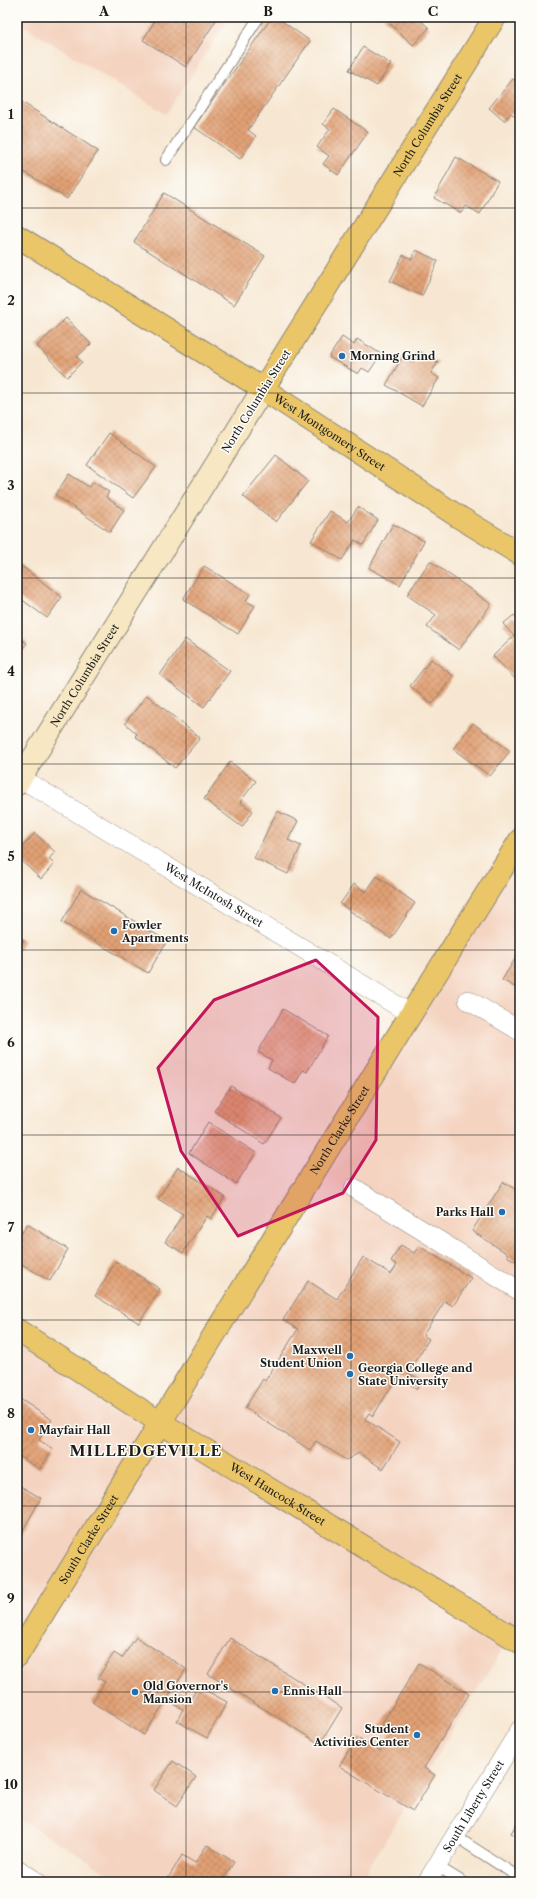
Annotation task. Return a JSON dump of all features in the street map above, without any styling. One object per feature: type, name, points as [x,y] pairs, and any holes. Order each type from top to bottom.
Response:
[{"type":"main road","name":"North Columbia Street","points":[[263,389],[495,17]]},
{"type":"main road","name":"West Montgomery Street","points":[[17,236],[263,389],[459,517],[520,554]]},
{"type":"main road","name":"North Clarke Street","points":[[161,1423],[411,1014],[520,840]]},
{"type":"main road","name":"West Hancock Street","points":[[17,1330],[161,1423],[520,1642]]},
{"type":"main road","name":"South Clarke Street","points":[[17,1656],[161,1423]]},
{"type":"street","name":"North Columbia Street","points":[[18,780],[263,389]]},
{"type":"street","name":"West McIntosh Street","points":[[18,780],[411,1014]]},
{"type":"street","points":[[468,1000],[520,1031]]},
{"type":"street","points":[[354,1188],[520,1291]]},
{"type":"street","name":"South Liberty Street","points":[[432,1874],[520,1730]]},
{"type":"street","points":[[17,1869],[37,1882]]},
{"type":"lane","points":[[166,160],[259,17]]},
{"type":"lane","points":[[456,1836],[520,1878]]},
{"type":"lane","points":[[432,1874],[462,1882]]},
{"type":"highlighted area","points":[[316,960],[378,1017],[376,1140],[343,1193],[238,1236],[181,1151],[158,1068],[214,1000]]},
{"type":"shaded area","points":[[17,17],[230,17],[166,114],[17,22]]},
{"type":"shaded area","name":"Georgia College and State University","points":[[520,819],[520,1644],[509,1638],[360,1882],[122,1882],[17,1817],[17,1332],[155,1415]]},
{"type":"building","points":[[157,17],[218,17],[186,67],[143,40]]},
{"type":"building","points":[[272,17],[276,17],[310,41],[248,130],[256,136],[240,159],[194,127]]},
{"type":"building","points":[[383,17],[417,17],[429,28],[413,45]]},
{"type":"building","points":[[363,47],[391,64],[377,86],[349,70]]},
{"type":"building","points":[[513,79],[520,84],[520,121],[511,113],[504,121],[489,108]]},
{"type":"building","points":[[17,99],[98,151],[67,199],[17,167]]},
{"type":"building","points":[[334,109],[368,132],[338,175],[323,164],[329,156],[317,147],[330,129],[323,124]]},
{"type":"building","points":[[456,157],[498,181],[480,214],[466,206],[461,213],[434,198]]},
{"type":"building","points":[[164,193],[265,256],[234,305],[134,242]]},
{"type":"building","points":[[416,250],[438,261],[422,296],[390,281],[403,255],[412,259]]},
{"type":"building","points":[[66,318],[91,344],[77,357],[82,362],[67,377],[37,346]]},
{"type":"building","points":[[342,337],[354,345],[357,339],[381,354],[369,372],[362,368],[358,374],[329,357]]},
{"type":"building","points":[[419,351],[438,362],[431,373],[439,378],[422,406],[386,385],[403,356],[413,362]]},
{"type":"building","points":[[109,433],[156,467],[133,498],[87,465]]},
{"type":"building","points":[[276,455],[308,481],[276,522],[243,496]]},
{"type":"building","points":[[69,474],[89,487],[93,482],[109,492],[106,497],[124,510],[110,532],[55,495]]},
{"type":"building","points":[[358,507],[378,520],[363,545],[355,540],[342,560],[311,541],[330,511],[348,522]]},
{"type":"building","points":[[393,524],[424,541],[400,585],[369,568]]},
{"type":"building","points":[[430,561],[491,604],[459,650],[427,627],[436,615],[407,595]]},
{"type":"building","points":[[20,565],[62,597],[47,618],[17,596],[17,570]]},
{"type":"building","points":[[204,566],[250,594],[246,601],[255,606],[238,634],[183,599]]},
{"type":"building","points":[[514,615],[520,622],[520,684],[493,656],[514,636],[503,624]]},
{"type":"building","points":[[17,636],[27,643],[17,657]]},
{"type":"building","points":[[185,639],[230,671],[204,707],[160,675]]},
{"type":"building","points":[[431,659],[453,676],[432,704],[410,686]]},
{"type":"building","points":[[147,695],[200,738],[175,768],[135,736],[137,734],[125,723]]},
{"type":"building","points":[[473,723],[510,751],[490,776],[453,749]]},
{"type":"building","points":[[230,762],[256,781],[240,802],[253,811],[242,827],[204,799]]},
{"type":"building","points":[[277,811],[298,821],[288,840],[301,846],[288,874],[254,858]]},
{"type":"building","points":[[35,833],[55,852],[49,859],[54,864],[41,879],[17,857],[17,853]]},
{"type":"building","points":[[377,876],[415,903],[391,939],[340,904],[354,884],[366,892]]},
{"type":"building","name":"Fowler Apartments","points":[[81,889],[167,941],[148,973],[62,922]]},
{"type":"building","points":[[17,936],[24,940],[17,953]]},
{"type":"building","points":[[520,951],[520,990],[502,980]]},
{"type":"building","points":[[283,1009],[328,1036],[307,1072],[303,1070],[295,1084],[268,1068],[272,1060],[258,1052]]},
{"type":"building","points":[[231,1086],[281,1118],[264,1144],[214,1111]]},
{"type":"building","points":[[208,1122],[256,1153],[236,1184],[189,1153]]},
{"type":"building","points":[[178,1167],[225,1197],[211,1219],[207,1216],[183,1253],[165,1242],[183,1214],[158,1199]]},
{"type":"building","name":"Parks Hall","points":[[503,1182],[520,1192],[520,1264],[507,1256],[508,1254],[472,1231]]},
{"type":"building","points":[[27,1224],[68,1249],[50,1281],[17,1261],[17,1241]]},
{"type":"building","name":"Maxwell Student Union","points":[[401,1245],[414,1253],[419,1246],[471,1278],[453,1306],[445,1301],[423,1335],[429,1339],[408,1373],[422,1381],[417,1389],[398,1376],[373,1416],[369,1413],[365,1419],[400,1442],[383,1469],[359,1453],[346,1460],[316,1441],[310,1450],[245,1408],[263,1379],[265,1381],[298,1329],[283,1320],[308,1281],[337,1299],[363,1257],[391,1274],[397,1265],[391,1261]]},
{"type":"building","points":[[116,1261],[160,1289],[139,1323],[95,1296]]},
{"type":"building","name":"Mayfair Hall","points":[[17,1397],[52,1420],[39,1440],[53,1449],[40,1469],[17,1455]]},
{"type":"building","points":[[17,1484],[41,1498],[17,1541]]},
{"type":"building","name":"Old Governor's Mansion","points":[[136,1637],[186,1669],[144,1735],[92,1702],[105,1682],[98,1678],[114,1653],[122,1658]]},
{"type":"building","name":"Ennis Hall","points":[[230,1638],[342,1708],[320,1744],[208,1674]]},
{"type":"building","name":"Student Activities Center","points":[[419,1663],[469,1694],[424,1768],[435,1775],[413,1811],[339,1766],[357,1737],[380,1751],[391,1733],[380,1727]]},
{"type":"building","points":[[198,1686],[227,1702],[207,1738],[177,1721],[183,1709],[175,1705],[181,1694],[191,1699]]},
{"type":"building","points":[[173,1761],[196,1777],[177,1806],[154,1790]]},
{"type":"building","points":[[520,1818],[520,1838],[511,1833]]},
{"type":"building","points":[[207,1845],[234,1862],[222,1882],[166,1882],[182,1855],[195,1863]]},
{"type":"place","name":"Morning Grind","points":[[342,356]]},
{"type":"place","name":"Fowler Apartments","points":[[114,931]]},
{"type":"place","name":"Parks Hall","points":[[502,1212]]},
{"type":"place","name":"Maxwell Student Union","points":[[350,1356]]},
{"type":"place","name":"Georgia College and State University","points":[[350,1374]]},
{"type":"place","name":"Mayfair Hall","points":[[31,1430]]},
{"type":"place","name":"Ennis Hall","points":[[275,1691]]},
{"type":"place","name":"Old Governor's Mansion","points":[[135,1692]]},
{"type":"place","name":"Student Activities Center","points":[[417,1735]]},
{"type":"district","name":"MILLEDGEVILLE","points":[[146,1450]]}]
